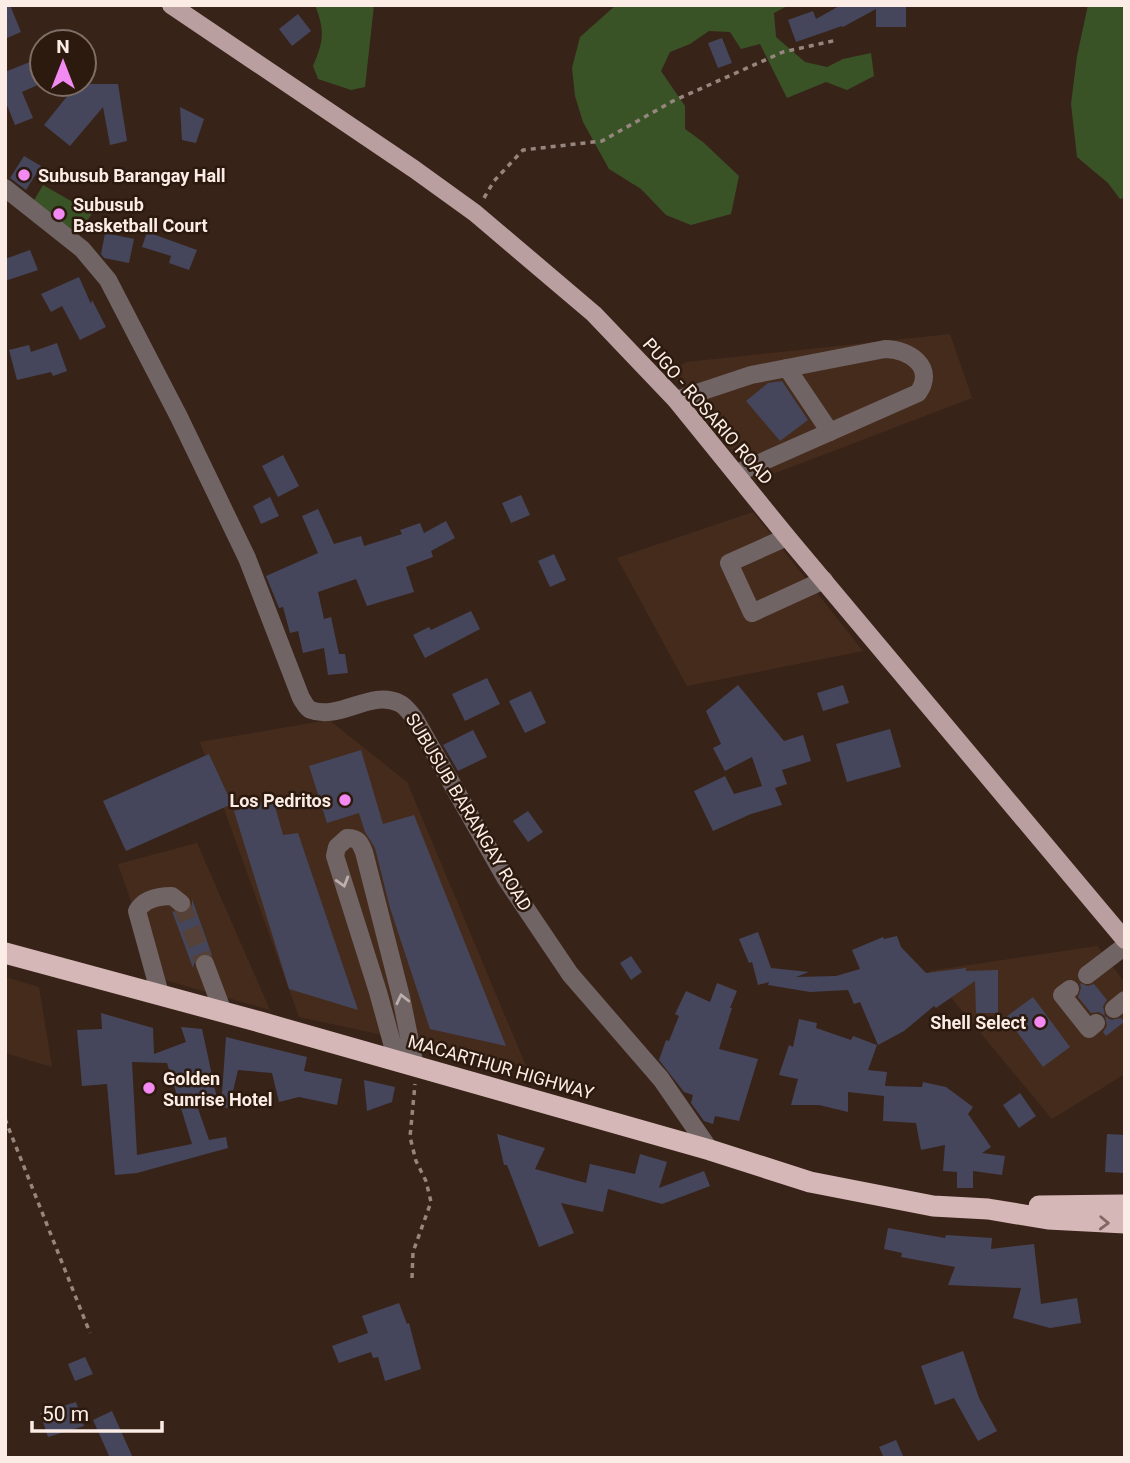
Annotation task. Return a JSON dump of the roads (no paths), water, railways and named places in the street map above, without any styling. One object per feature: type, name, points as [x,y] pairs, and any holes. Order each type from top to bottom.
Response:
[{"type":"highway","name":"MACARTHUR HIGHWAY","points":[[5,953],[160,994],[710,1150],[810,1182],[933,1206],[988,1209],[1048,1219],[1125,1223]]},
{"type":"highway","name":"MACARTHUR HIGHWAY","points":[[988,1209],[1046,1205],[1125,1205]]},
{"type":"main road","name":"PUGO - ROSARIO ROAD","points":[[171,5],[475,213],[594,314],[676,400],[787,537],[1125,940]]},
{"type":"street","name":"SUBUSUB BARANGAY ROAD","points":[[5,188],[82,249],[108,280],[247,558],[301,698],[308,708],[313,711],[329,711],[385,700],[406,708],[415,719],[506,879],[570,974],[660,1079],[710,1150]]},
{"type":"street","points":[[676,400],[751,375],[885,349],[899,349],[918,361],[924,385],[918,393],[737,473]]},
{"type":"street","points":[[787,368],[830,432]]},
{"type":"street","points":[[787,537],[729,563],[752,613],[824,580]]},
{"type":"street","points":[[347,838],[360,842],[364,852],[401,997],[406,1064],[378,992],[335,856],[337,847],[347,838]]},
{"type":"street","points":[[160,994],[137,911],[143,903],[159,898],[172,896],[181,902]]},
{"type":"street","points":[[1087,975],[1125,946]]},
{"type":"street","points":[[205,964],[223,1012]]},
{"type":"street","points":[[1070,989],[1062,995],[1089,1029],[1096,1023]]},
{"type":"tunnel","points":[[181,903],[205,964]]},
{"type":"place","name":"Subusub Barangay Hall","points":[[24,175]]},
{"type":"place","name":"Subusub Basketball Court","points":[[59,214]]},
{"type":"place","name":"Los Pedritos","points":[[345,800]]},
{"type":"place","name":"Shell Select","points":[[1040,1022]]},
{"type":"place","name":"Golden Sunrise Hotel","points":[[149,1088]]}]
